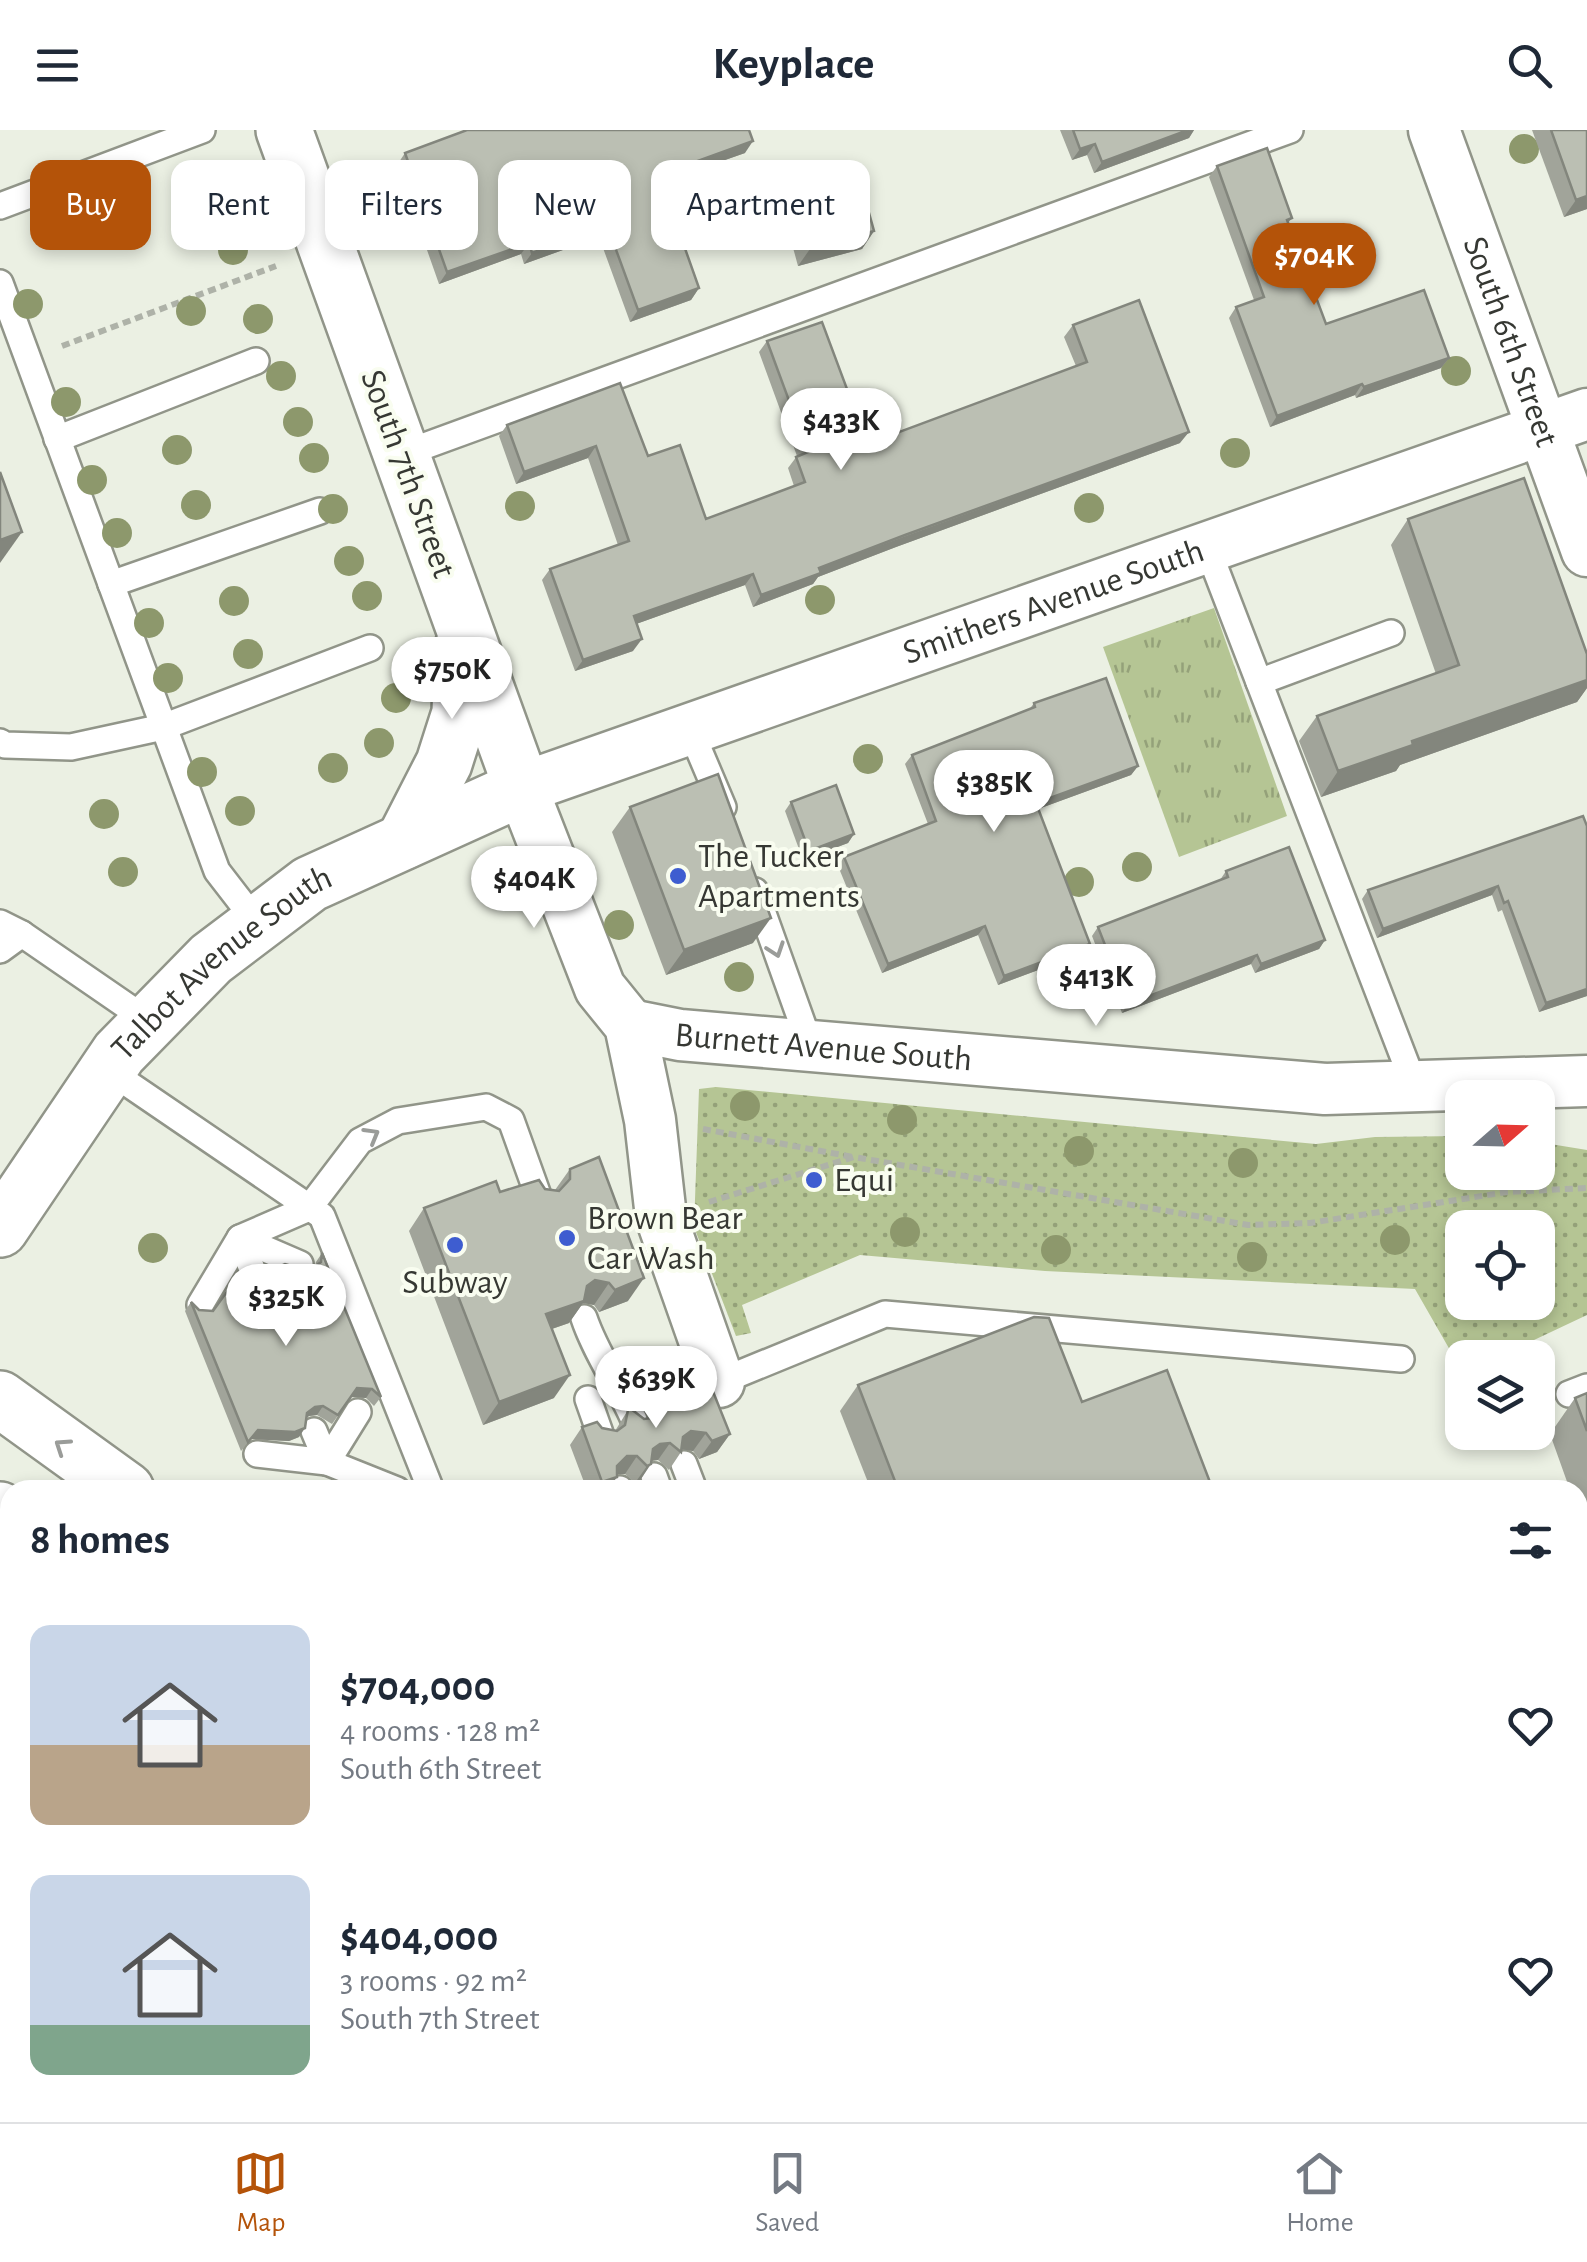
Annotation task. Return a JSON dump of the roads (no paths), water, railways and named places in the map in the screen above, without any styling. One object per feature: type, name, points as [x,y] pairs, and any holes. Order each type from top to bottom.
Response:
[{"type":"street","name":"South 7th Street","points":[[284,130],[522,788],[600,988],[630,1025],[650,1120],[661,1217],[719,1382]]},
{"type":"street","name":"South 6th Street","points":[[1434,130],[1565,422],[1587,551]]},
{"type":"street","name":"Smithers Avenue South","points":[[522,788],[1565,422]]},
{"type":"street","points":[[404,841],[444,764],[460,713],[463,626]]},
{"type":"street","name":"Talbot Avenue South","points":[[0,1228],[120,1053],[211,959],[310,884],[522,788]]},
{"type":"street","name":"Burnett Avenue South","points":[[630,1025],[680,1035],[1324,1089],[1577,1087]]},
{"type":"street","points":[[0,1399],[111,1480]]},
{"type":"lane","points":[[0,206],[202,130]]},
{"type":"lane","points":[[400,455],[1290,130]]},
{"type":"lane","points":[[0,283],[217,871],[258,924]]},
{"type":"lane","points":[[57,439],[256,361]]},
{"type":"lane","points":[[110,584],[320,512]]},
{"type":"lane","points":[[1208,547],[1416,1087]]},
{"type":"lane","points":[[1259,682],[1391,633]]},
{"type":"lane","points":[[0,742],[71,747],[162,727],[370,648]]},
{"type":"lane","points":[[690,729],[734,833]]},
{"type":"lane","points":[[747,868],[810,1045]]},
{"type":"lane","points":[[0,950],[11,929],[150,1022]]},
{"type":"lane","points":[[108,1070],[322,1216],[427,1480]]},
{"type":"lane","points":[[200,1305],[240,1238],[309,1208],[360,1141],[398,1121],[486,1107],[511,1120],[538,1198]]},
{"type":"lane","points":[[240,1238],[300,1264]]},
{"type":"lane","points":[[240,1238],[257,1282]]},
{"type":"lane","points":[[719,1382],[885,1314],[1402,1359]]},
{"type":"lane","points":[[584,1318],[592,1342],[620,1387],[634,1420]]},
{"type":"lane","points":[[651,1373],[664,1409]]},
{"type":"lane","points":[[588,1399],[600,1433]]},
{"type":"lane","points":[[327,1462],[358,1412]]},
{"type":"lane","points":[[314,1431],[327,1462]]},
{"type":"lane","points":[[257,1454],[327,1462],[372,1480]]},
{"type":"lane","points":[[684,1464],[690,1480]]},
{"type":"place","name":"The Tucker Apartments","points":[[678,876]]},
{"type":"place","name":"Equi","points":[[814,1180]]},
{"type":"place","name":"Brown Bear Car Wash","points":[[567,1238]]},
{"type":"place","name":"Subway","points":[[455,1245]]}]
